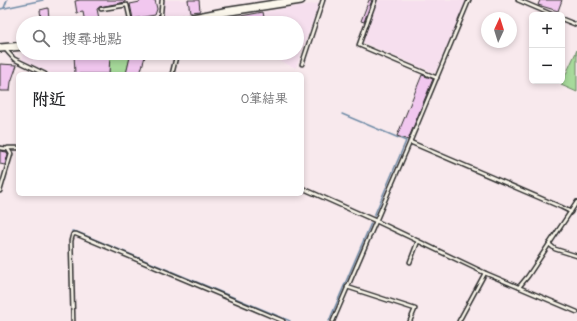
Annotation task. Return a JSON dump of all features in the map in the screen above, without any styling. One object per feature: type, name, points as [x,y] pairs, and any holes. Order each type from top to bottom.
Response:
[{"type":"main road","points":[[207,16],[301,0]]},
{"type":"main road","points":[[3,48],[16,47]]},
{"type":"lane","points":[[161,16],[162,0]]},
{"type":"lane","points":[[304,58],[323,0]]},
{"type":"lane","points":[[375,0],[359,45],[437,78]]},
{"type":"lane","points":[[333,321],[469,0]]},
{"type":"lane","points":[[518,0],[546,12]]},
{"type":"lane","points":[[101,9],[127,5],[129,16]]},
{"type":"lane","points":[[565,20],[577,25]]},
{"type":"lane","points":[[3,48],[16,60]]},
{"type":"lane","points":[[16,60],[41,72]]},
{"type":"lane","points":[[172,72],[175,60]]},
{"type":"lane","points":[[302,64],[303,60]]},
{"type":"lane","points":[[410,142],[570,212]]},
{"type":"lane","points":[[0,148],[16,148]]},
{"type":"lane","points":[[0,191],[11,154],[10,151],[6,149]]},
{"type":"lane","points":[[304,189],[376,221],[485,273],[576,312],[577,307]]},
{"type":"lane","points":[[519,287],[577,202]]},
{"type":"lane","points":[[73,321],[71,241],[73,234],[76,234],[283,321]]},
{"type":"lane","points":[[410,262],[418,241]]},
{"type":"lane","points":[[549,244],[555,248],[577,256]]},
{"type":"lane","points":[[458,321],[485,273]]},
{"type":"lane","points":[[347,287],[415,309],[410,321]]},
{"type":"shaded area","points":[[161,0],[188,0],[190,12],[162,16]]},
{"type":"shaded area","points":[[378,0],[467,0],[435,73],[362,42]]},
{"type":"shaded area","points":[[319,3],[304,45],[304,16],[264,16],[263,12]]},
{"type":"shaded area","points":[[22,60],[74,60],[75,72],[49,72]]},
{"type":"shaded area","points":[[277,60],[299,60],[296,68]]},
{"type":"green space","points":[[577,50],[577,92],[561,85],[565,84],[565,76]]},
{"type":"green space","points":[[110,60],[129,60],[126,72],[109,72]]},
{"type":"building","points":[[125,0],[125,2],[100,7],[97,9],[98,16],[84,16],[83,12],[77,13],[75,1]]},
{"type":"building","points":[[139,0],[155,0],[157,9],[155,15],[132,16],[130,4],[140,2]]},
{"type":"building","points":[[188,0],[199,0],[200,11],[190,12]]},
{"type":"building","points":[[369,0],[372,0],[364,22],[361,21]]},
{"type":"building","points":[[540,0],[562,0],[558,11],[538,5]]},
{"type":"building","points":[[48,8],[49,16],[41,16],[40,10]]},
{"type":"building","points":[[263,12],[264,16],[241,16]]},
{"type":"building","points":[[74,60],[110,60],[109,72],[75,72]]},
{"type":"building","points":[[129,60],[144,60],[141,72],[126,72]]},
{"type":"building","points":[[0,64],[17,65],[11,82],[10,91],[0,91]]},
{"type":"building","points":[[422,75],[433,79],[408,140],[397,136]]},
{"type":"building","points":[[0,151],[7,152],[8,154],[5,165],[0,164]]},
{"type":"waterway","points":[[4,8],[7,0]]},
{"type":"waterway","points":[[0,9],[43,0]]},
{"type":"waterway","points":[[342,114],[406,141],[374,216]]},
{"type":"waterway","points":[[329,321],[371,223]]},
{"type":"waterway","points":[[72,231],[290,321]]}]
